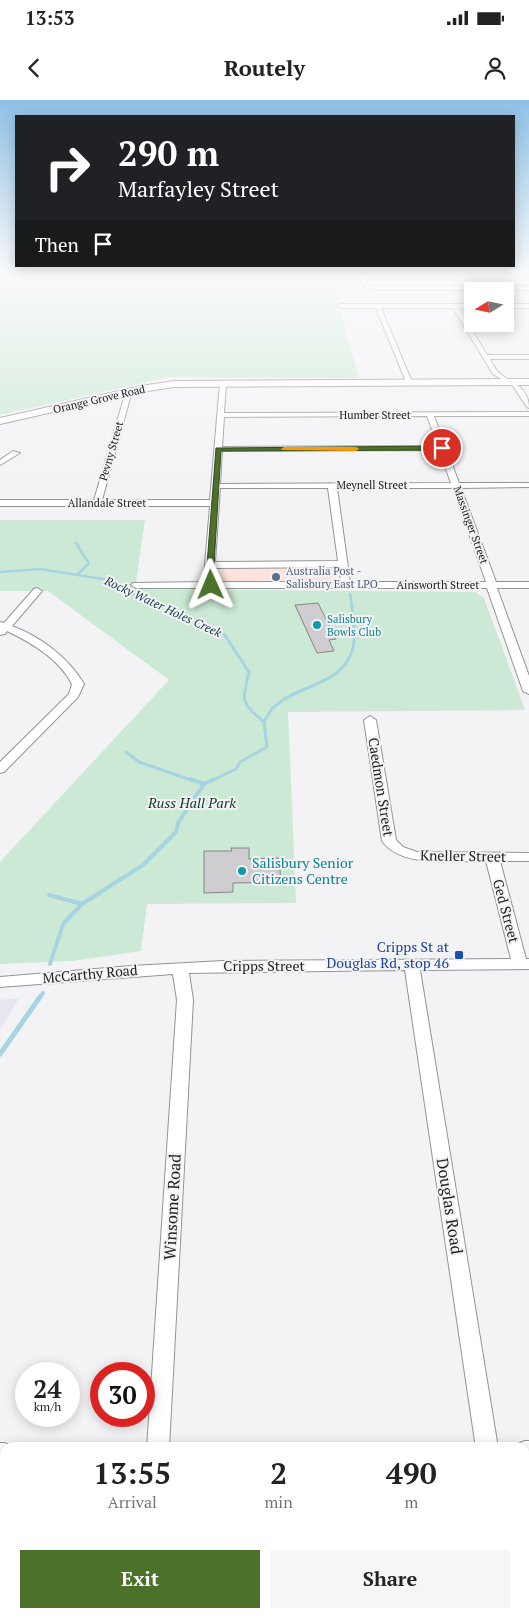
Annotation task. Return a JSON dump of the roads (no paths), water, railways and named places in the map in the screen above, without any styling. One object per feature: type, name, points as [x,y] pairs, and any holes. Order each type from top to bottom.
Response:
[{"type":"main road","name":"Orange Grove Road","points":[[0,420],[113,395],[127,395],[174,384],[408,381]]},
{"type":"main road","name":"Orange Grove Road","points":[[0,420],[131,388],[170,382],[529,381]]},
{"type":"street","points":[[393,344],[408,381]]},
{"type":"street","points":[[478,344],[495,373],[520,390],[529,406]]},
{"type":"street","points":[[486,357],[529,357]]},
{"type":"street","points":[[211,585],[210,565],[223,383]]},
{"type":"street","name":"Pevny Street","points":[[97,503],[127,395]]},
{"type":"street","name":"Massinger Street","points":[[430,414],[529,691]]},
{"type":"street","name":"Humber Street","points":[[221,415],[529,414]]},
{"type":"street","points":[[218,449],[442,448]]},
{"type":"street","points":[[0,463],[16,453]]},
{"type":"street","points":[[332,485],[346,585]]},
{"type":"street","name":"Meynell Street","points":[[216,486],[529,485]]},
{"type":"street","name":"Allandale Street","points":[[0,503],[215,503]]},
{"type":"street","points":[[210,565],[343,564]]},
{"type":"street","name":"Ainsworth Street","points":[[136,585],[529,585]]},
{"type":"street","points":[[0,769],[74,696],[78,684],[75,676],[68,669],[27,635],[2,628],[36,591]]},
{"type":"street","name":"Caedmon Street","points":[[370,720],[389,841],[398,850]]},
{"type":"street","name":"Kneller Street","points":[[398,850],[406,854],[422,857],[529,857]]},
{"type":"street","name":"Ged Street","points":[[492,857],[524,964]]},
{"type":"street","name":"Cripps Street","points":[[180,968],[524,964]]},
{"type":"street","name":"Douglas Road","points":[[412,965],[486,1442]]},
{"type":"street","name":"McCarthy Road","points":[[0,982],[180,968]]},
{"type":"street","name":"Winsome Road","points":[[158,1442],[185,1000],[180,968]]},
{"type":"waterway","points":[[76,543],[88,562]]},
{"type":"waterway","points":[[78,574],[88,564]]},
{"type":"waterway","name":"Rocky Water Holes Creek","points":[[0,572],[40,569],[109,580],[132,594],[170,607]]},
{"type":"waterway","points":[[350,594],[352,607]]},
{"type":"waterway","name":"Rocky Water Holes Creek","points":[[167,606],[224,634],[249,672],[244,696],[245,701],[251,710],[264,722]]},
{"type":"waterway","points":[[264,722],[273,708],[285,699],[331,677],[348,660],[353,648],[354,638],[352,606]]},
{"type":"waterway","points":[[211,781],[236,769],[240,762],[267,747],[264,722]]},
{"type":"waterway","points":[[126,752],[139,762],[194,781]]},
{"type":"waterway","points":[[190,779],[204,784]]},
{"type":"waterway","points":[[204,784],[214,779]]},
{"type":"waterway","points":[[82,904],[143,865],[176,832],[178,823],[204,784]]},
{"type":"waterway","points":[[49,895],[82,904]]},
{"type":"waterway","points":[[50,964],[63,924],[82,904]]},
{"type":"waterway","points":[[39,999],[43,993]]},
{"type":"waterway","points":[[0,1054],[40,997]]},
{"type":"place","name":"Australia Post - Salisbury East LPO","points":[[276,577]]},
{"type":"place","name":"Salisbury Bowls Club","points":[[317,625]]},
{"type":"place","name":"Salisbury Senior Citizens Centre","points":[[242,871]]},
{"type":"place","name":"Cripps St at Douglas Rd, stop 46","points":[[459,955]]},
{"type":"park label","name":"Russ Hall Park","points":[[192,803]]}]
